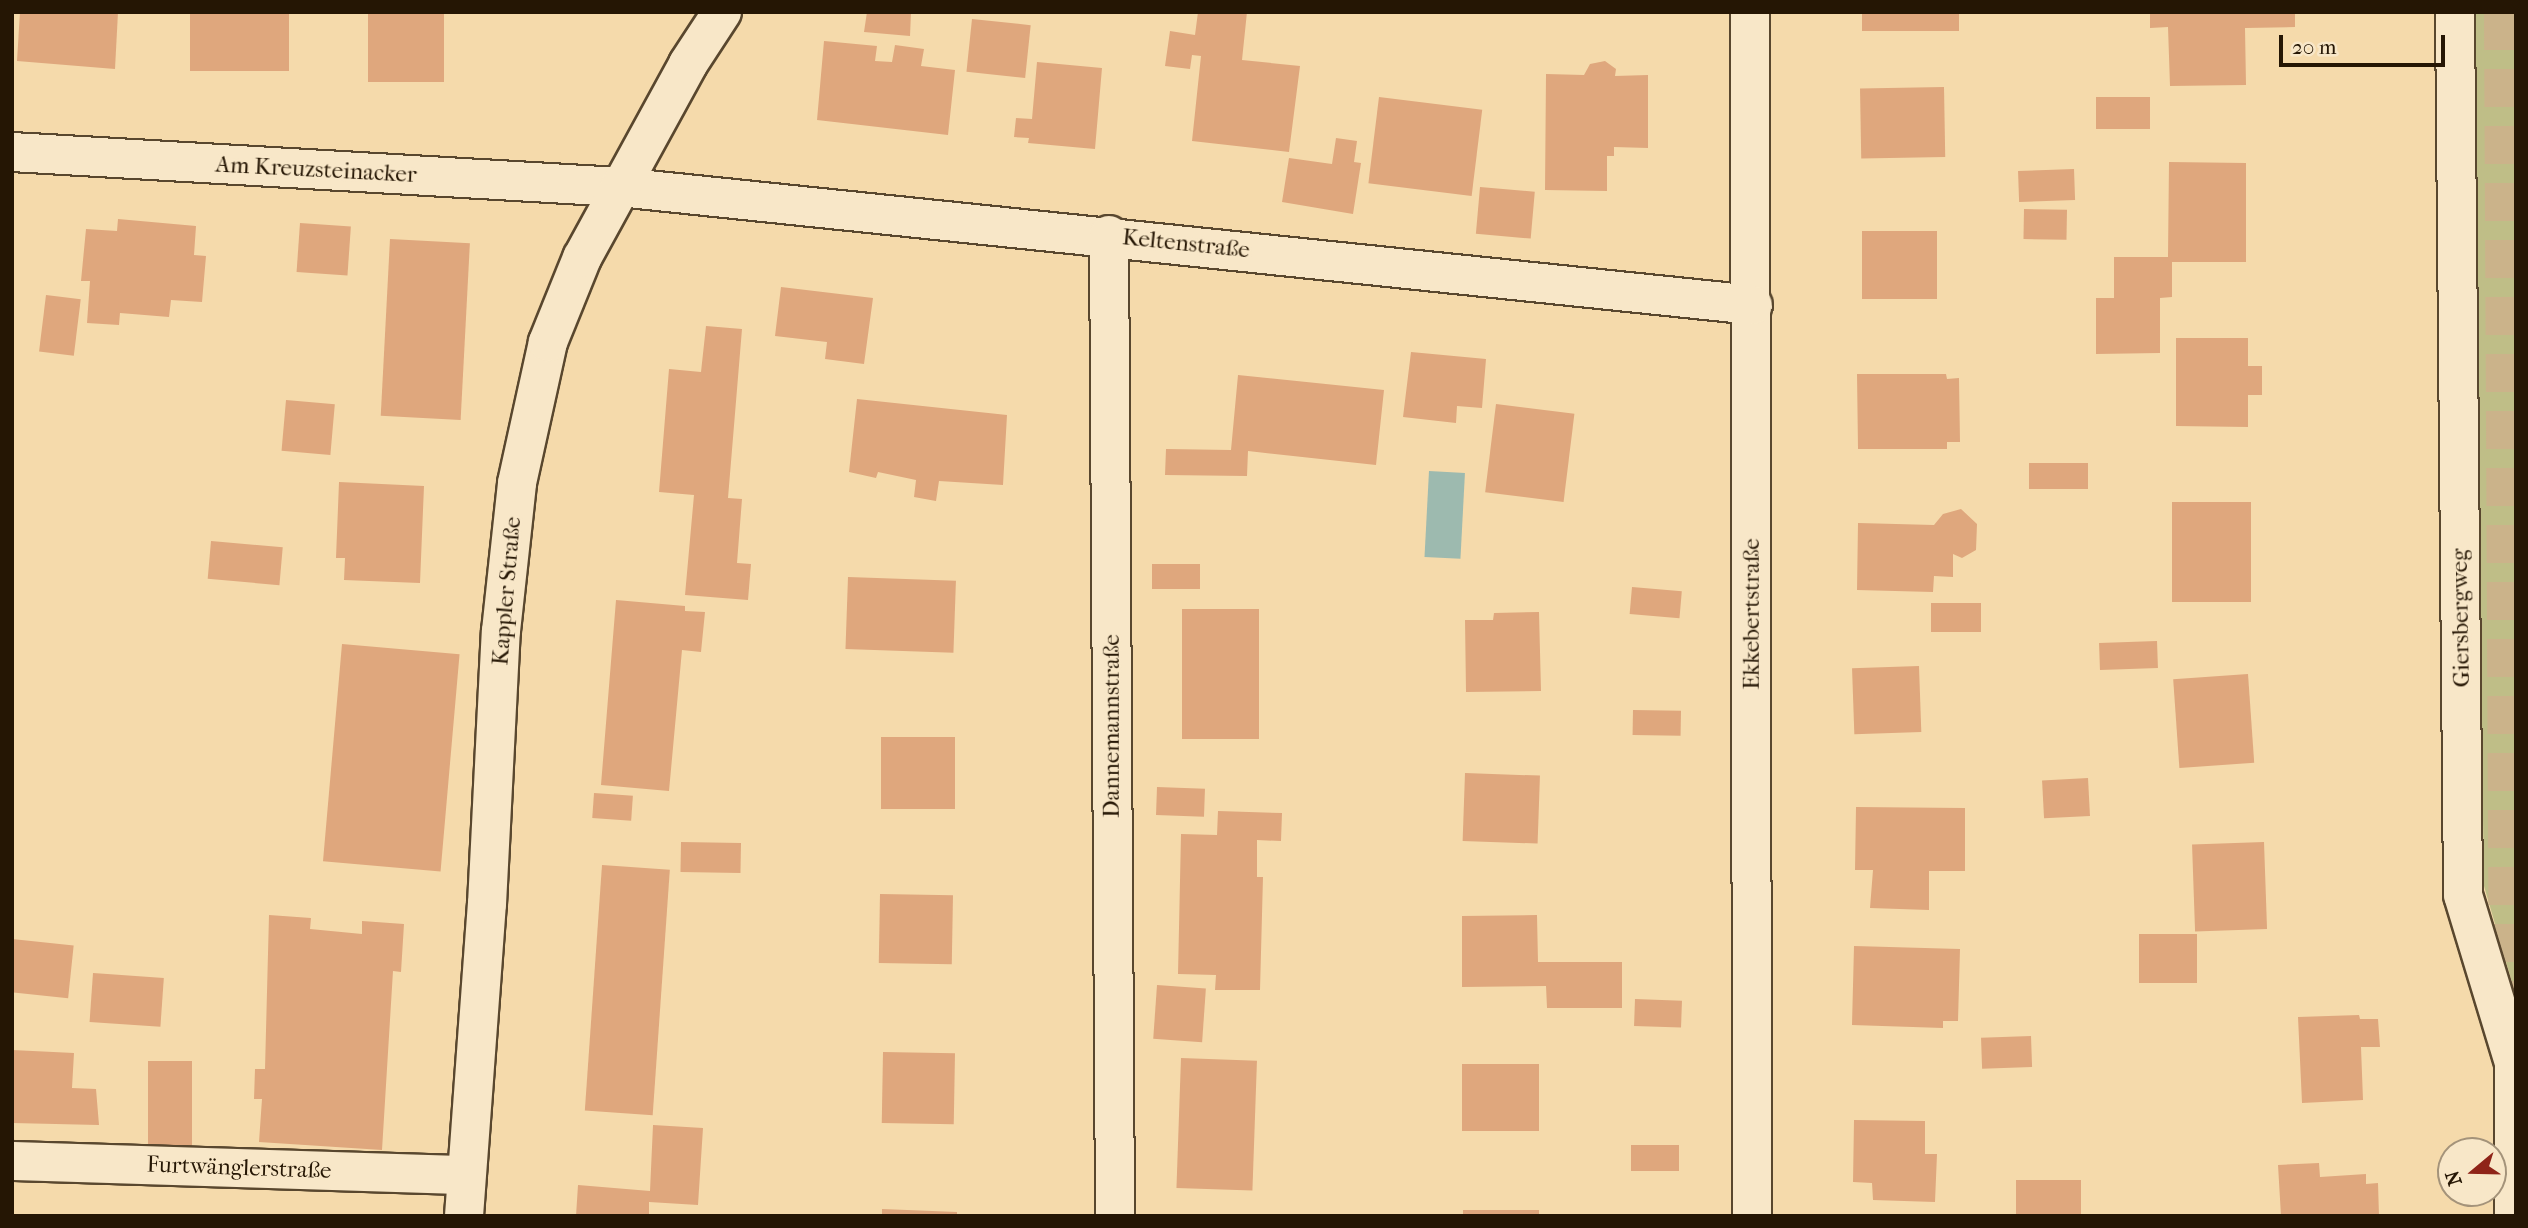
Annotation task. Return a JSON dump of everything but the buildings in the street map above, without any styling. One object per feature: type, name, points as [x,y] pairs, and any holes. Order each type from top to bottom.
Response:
[{"type":"street","name":"Kappler Straße","points":[[464,1216],[487,904],[501,631],[517,483],[548,342],[582,258],[619,187],[722,12]]},
{"type":"street","name":"Ekkebertstraße","points":[[1750,12],[1753,305],[1752,1216]]},
{"type":"street","name":"Giersbergweg","points":[[2455,12],[2463,895],[2514,1063],[2514,1216]]},
{"type":"street","name":"Am Kreuzsteinacker","points":[[12,152],[619,187]]},
{"type":"street","name":"Keltenstraße","points":[[619,187],[1753,305]]},
{"type":"street","name":"Dannemannstraße","points":[[1109,236],[1115,1216]]},
{"type":"street","name":"Furtwänglerstraße","points":[[12,1161],[465,1175]]},
{"type":"shaded area","points":[[2471,12],[2516,12],[2516,996],[2484,886]]},
{"type":"shaded area","points":[[1429,471],[1465,473],[1460,559],[1424,557]]},
{"type":"tunnel","points":[[2503,12],[2508,1029]]}]
